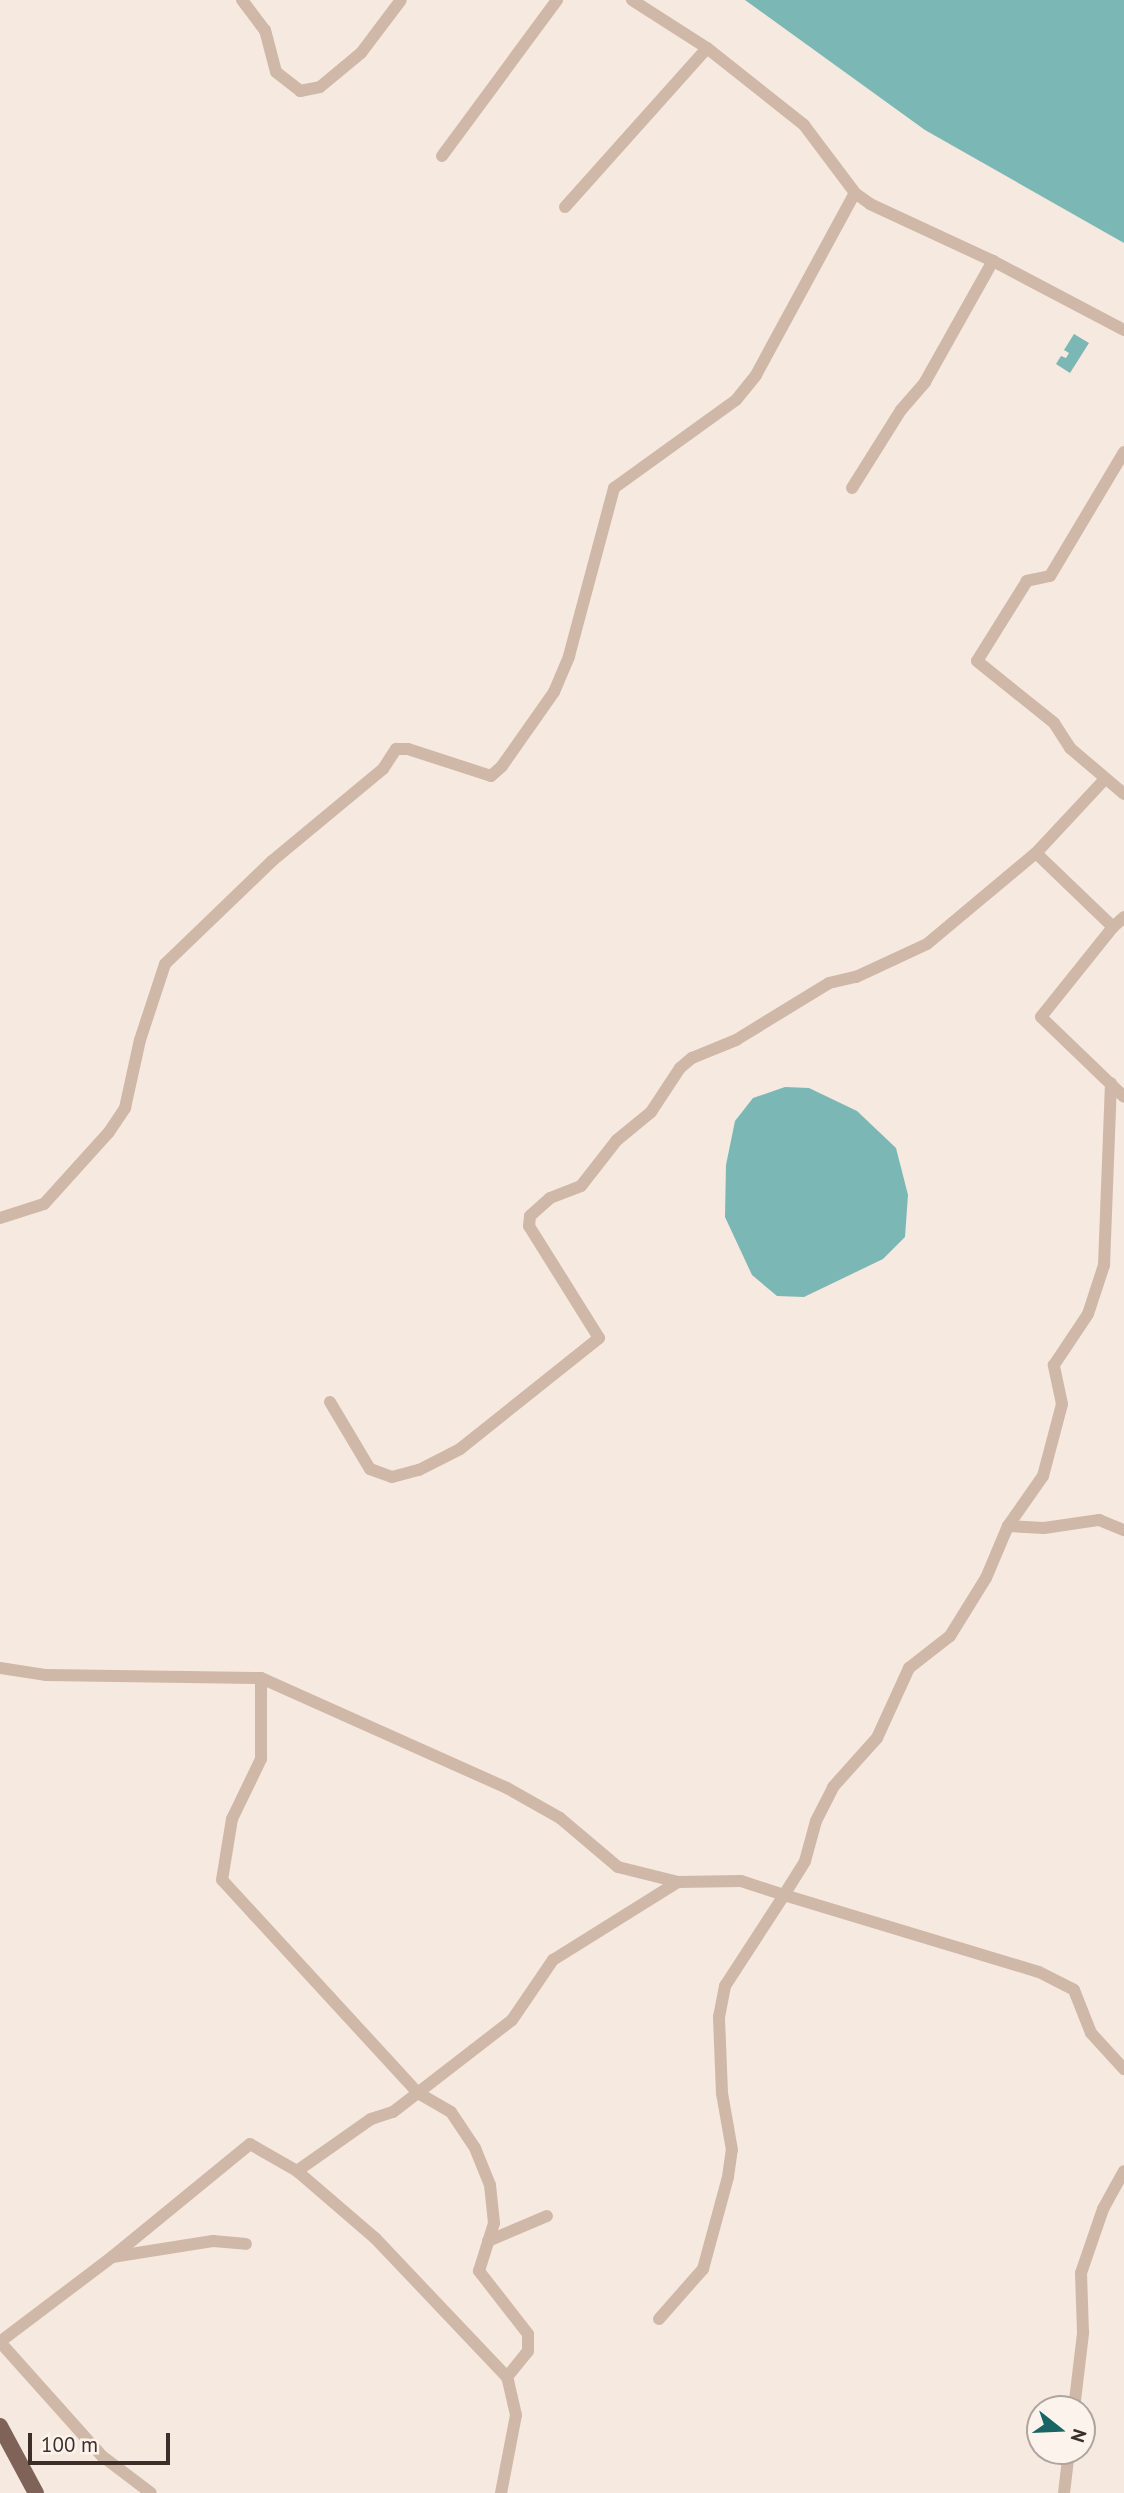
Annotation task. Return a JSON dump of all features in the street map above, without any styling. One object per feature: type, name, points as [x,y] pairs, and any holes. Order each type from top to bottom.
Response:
[{"type":"main road","points":[[0,2426],[36,2493]]},
{"type":"street","points":[[242,0],[265,30],[276,72],[300,91],[320,87],[361,53],[401,0]]},
{"type":"street","points":[[442,156],[557,0]]},
{"type":"street","points":[[632,0],[708,48],[804,125],[855,193],[870,204],[992,261],[1124,330]]},
{"type":"street","points":[[565,207],[708,48]]},
{"type":"street","points":[[0,1218],[44,1204],[109,1132],[125,1108],[140,1040],[165,964],[272,861],[383,769],[396,749],[408,748],[491,776],[502,766],[554,692],[569,656],[614,488],[736,400],[756,375],[855,193]]},
{"type":"street","points":[[852,488],[901,410],[925,382],[992,261]]},
{"type":"street","points":[[1124,452],[1050,576],[1027,581],[977,661],[1054,723],[1070,748],[1124,794]]},
{"type":"street","points":[[330,1402],[370,1469],[392,1476],[419,1470],[460,1449],[599,1338],[529,1226],[530,1216],[550,1198],[581,1186],[617,1140],[651,1112],[680,1068],[692,1058],[736,1040],[829,983],[856,977],[927,944],[1036,853],[1105,779]]},
{"type":"street","points":[[1036,853],[1113,927]]},
{"type":"street","points":[[1124,917],[1041,1017],[1124,1097]]},
{"type":"street","points":[[659,2319],[703,2269],[728,2177],[732,2150],[722,2093],[719,2017],[725,1986],[805,1861],[816,1821],[833,1787],[877,1738],[909,1668],[950,1636],[986,1578],[1008,1527],[1043,1476],[1062,1404],[1055,1365],[1088,1314],[1104,1265],[1111,1083]]},
{"type":"street","points":[[1008,1527],[1044,1528],[1099,1520],[1124,1530]]},
{"type":"street","points":[[0,1668],[46,1675],[261,1678],[507,1788],[560,1818],[618,1867],[678,1882],[741,1881],[1039,1972],[1074,1990],[1091,2033],[1124,2069]]},
{"type":"street","points":[[261,1678],[261,1759],[232,1819],[222,1880],[418,2093],[451,2112],[475,2148],[490,2185],[494,2223],[479,2271],[528,2334],[528,2351],[507,2377]]},
{"type":"street","points":[[297,2171],[371,2119],[393,2112],[512,2020],[553,1960],[678,1882]]},
{"type":"street","points":[[151,2493],[102,2456],[0,2342],[112,2257],[250,2144],[297,2171],[375,2238],[507,2377],[516,2415],[501,2493]]},
{"type":"street","points":[[1076,2395],[1083,2333],[1081,2273],[1104,2209],[1124,2171]]},
{"type":"street","points":[[488,2241],[547,2216]]},
{"type":"street","points":[[112,2257],[214,2241],[246,2244]]},
{"type":"street","points":[[1064,2493],[1067,2465]]},
{"type":"water","points":[[745,0],[1124,0],[1124,243],[925,130]]},
{"type":"water","points":[[1074,334],[1089,343],[1070,373],[1056,364],[1061,356],[1066,358],[1069,353],[1064,350]]},
{"type":"water","points":[[785,1087],[809,1088],[857,1111],[896,1148],[908,1195],[905,1237],[883,1259],[804,1297],[777,1296],[752,1275],[725,1217],[726,1165],[735,1121],[753,1098]]}]
